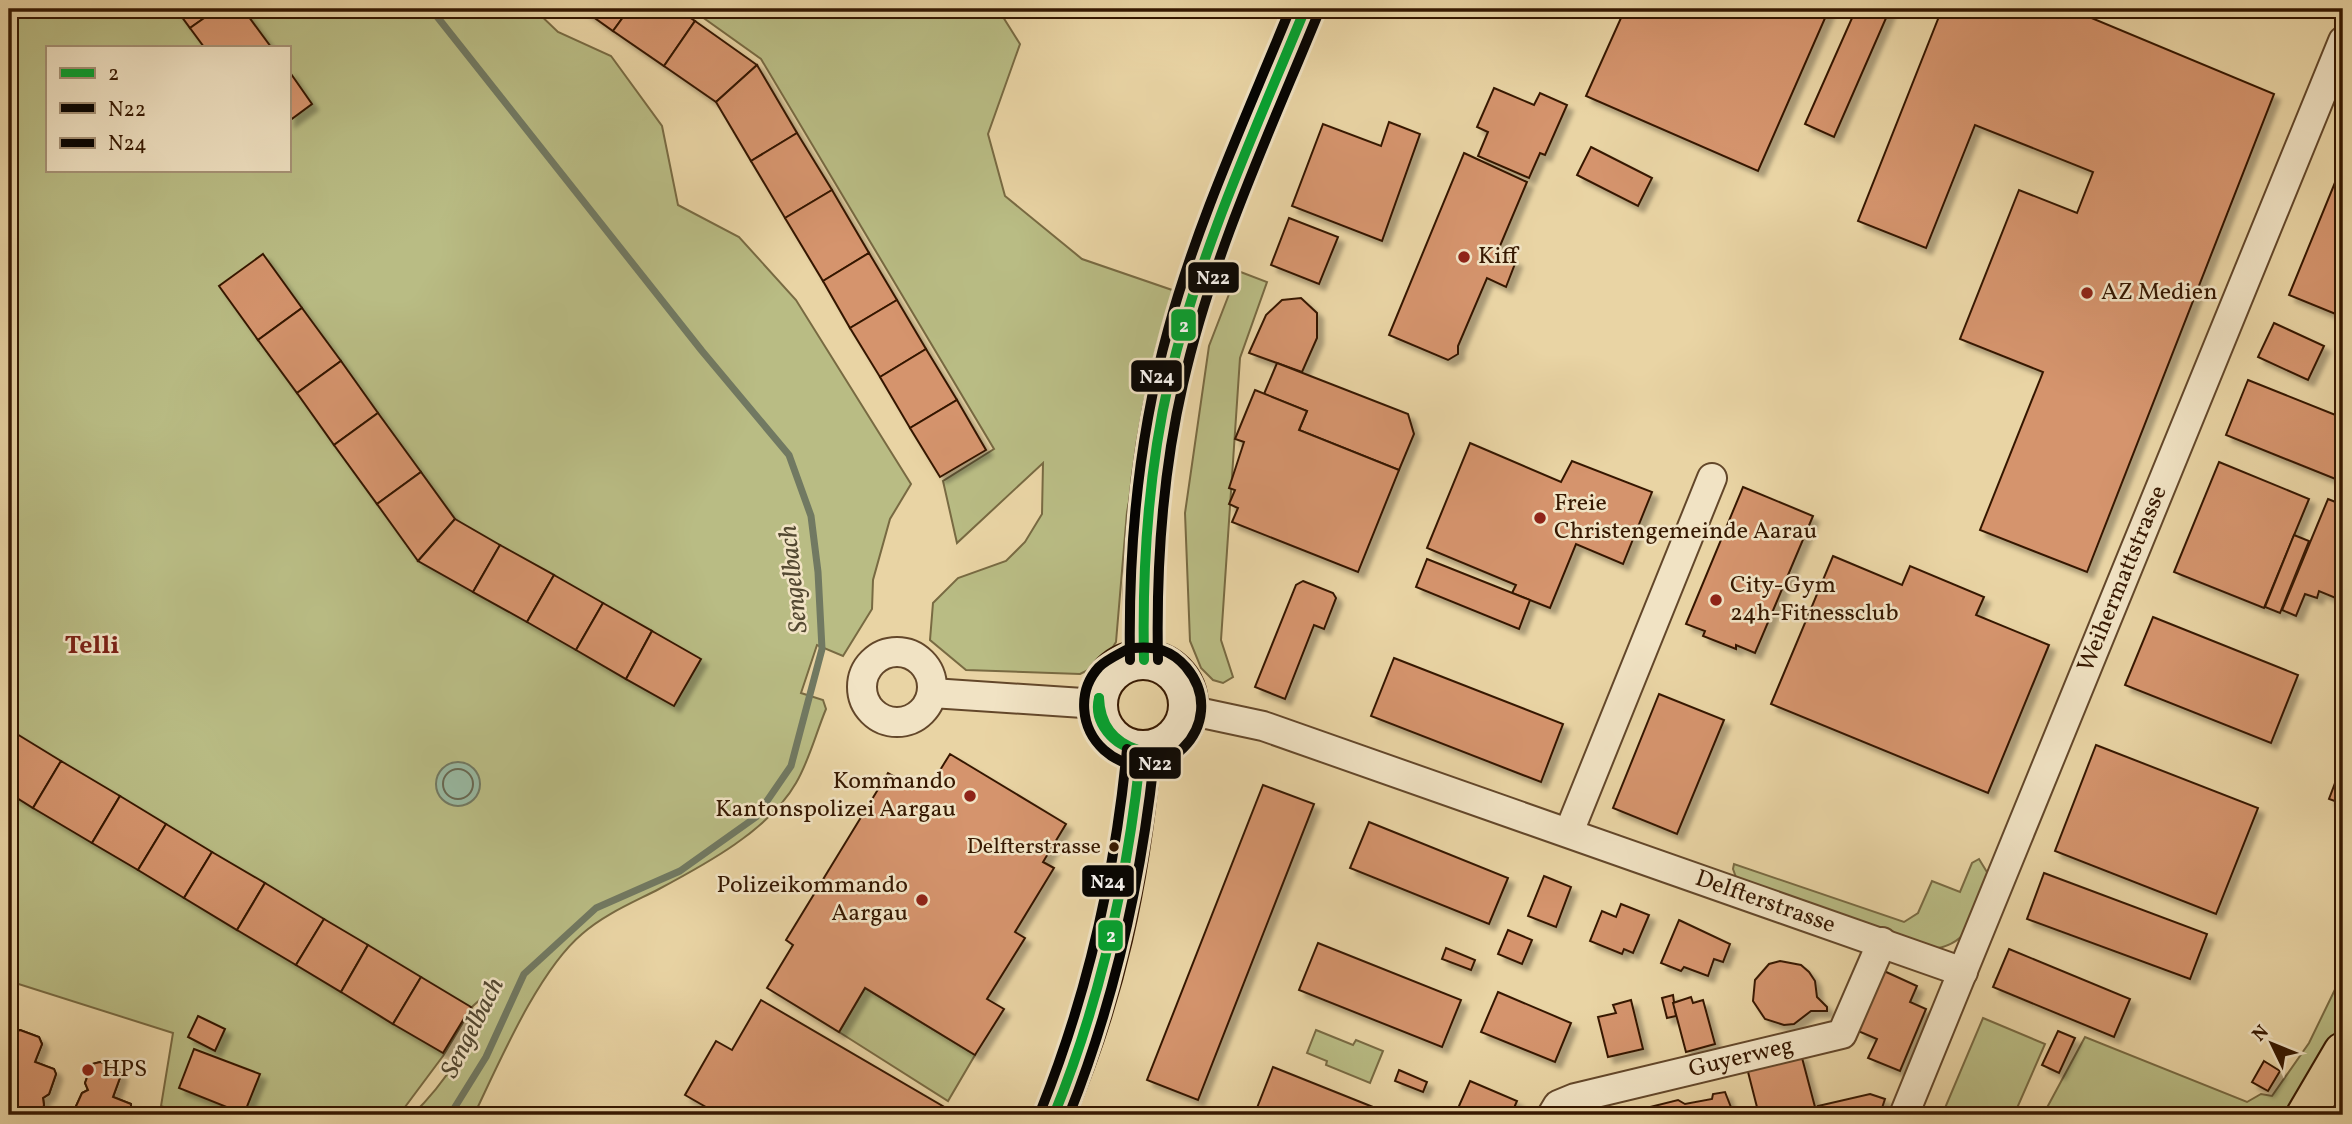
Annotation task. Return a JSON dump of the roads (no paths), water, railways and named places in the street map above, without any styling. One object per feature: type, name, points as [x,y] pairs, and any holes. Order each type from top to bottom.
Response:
[{"type":"main road","points":[[1144,660],[1147,536],[1157,447],[1169,381],[1214,235],[1305,9]]},
{"type":"main road","points":[[1144,660],[1165,666],[1173,672],[1185,689],[1188,710],[1176,736],[1160,747],[1141,750],[1119,743],[1110,736],[1103,726],[1098,704],[1100,693],[1112,673],[1122,666],[1144,660]]},
{"type":"main road","points":[[1054,1115],[1080,1054],[1111,950],[1128,865],[1141,750]]},
{"type":"main road","points":[[2306,1115],[2343,1052]]},
{"type":"main road","points":[[2328,1115],[2343,1087]]},
{"type":"street","name":"Weihermattstrasse","points":[[1904,1115],[2343,41]]},
{"type":"street","points":[[1569,832],[1712,478]]},
{"type":"street","points":[[933,693],[1098,704]]},
{"type":"street","name":"Delfterstrasse","points":[[1188,710],[1263,726],[1963,972]]},
{"type":"street","name":"Guyerweg","points":[[1552,1115],[1558,1105],[1575,1098],[1842,1034],[1882,942]]},
{"type":"water","points":[[458,762],[474,768],[480,784],[474,800],[458,806],[442,800],[436,784],[442,768]]},
{"type":"waterway","name":"Sengelbach","points":[[431,9],[702,351],[789,455],[811,516],[818,572],[822,649],[791,766],[756,817],[680,871],[596,908],[524,974],[486,1057],[450,1115]]},
{"type":"place","name":"Kiff","points":[[1464,257]]},
{"type":"place","name":"AZ Medien","points":[[2087,293]]},
{"type":"place","name":"Freie Christengemeinde Aarau","points":[[1540,518]]},
{"type":"place","name":"City-Gym 24h-Fitnessclub","points":[[1716,600]]},
{"type":"place","name":"Kommando Kantonspolizei Aargau","points":[[970,796]]},
{"type":"place","name":"Delfterstrasse","points":[[1114,847]]},
{"type":"place","name":"Polizeikommando Aargau","points":[[922,900]]},
{"type":"place","name":"HPS","points":[[88,1070]]},
{"type":"district","name":"Telli","points":[[92,646]]}]
